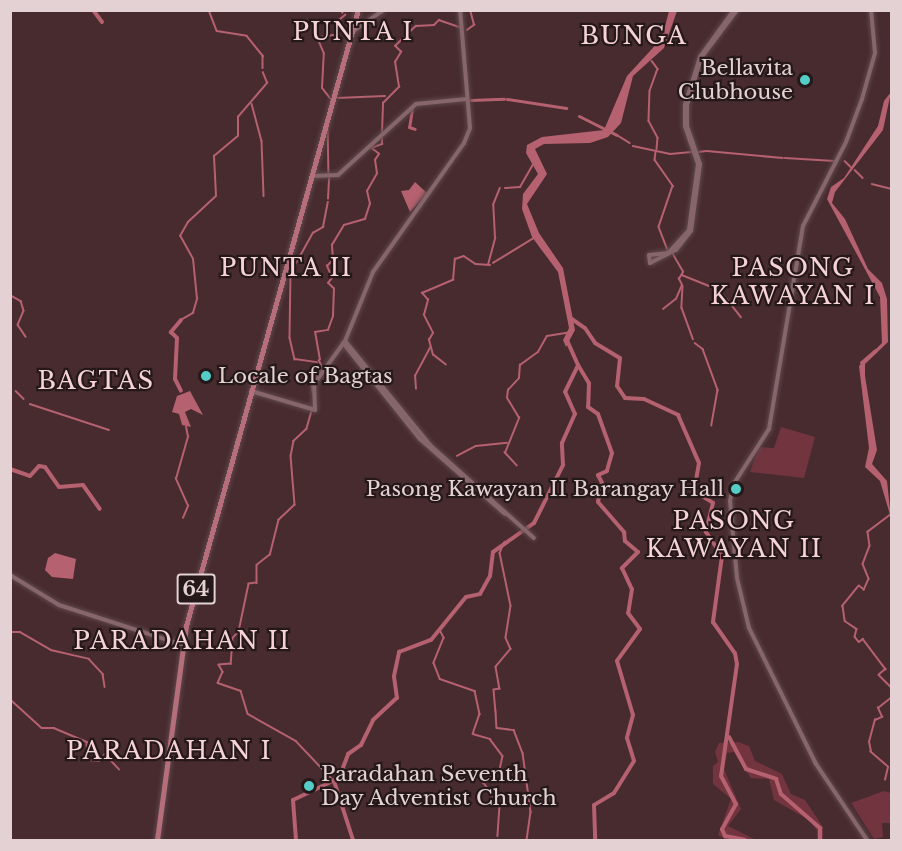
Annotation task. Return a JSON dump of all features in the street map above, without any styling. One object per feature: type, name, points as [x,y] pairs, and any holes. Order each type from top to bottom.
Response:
[{"type":"main road","name":"64","points":[[157,840],[183,645],[251,391],[358,10]]},
{"type":"main road","points":[[352,32],[383,10]]},
{"type":"main road","points":[[461,10],[468,99]]},
{"type":"main road","points":[[251,391],[312,409],[317,404],[314,384],[344,342],[373,272],[464,143],[470,128],[461,10]]},
{"type":"main road","points":[[655,258],[681,246],[691,231],[700,164],[687,126],[687,105],[701,58],[736,10]]},
{"type":"main road","points":[[867,840],[816,764],[749,628],[737,578],[730,496],[769,429],[802,229],[846,142],[862,99],[875,54],[871,10]]},
{"type":"main road","points":[[312,176],[338,175],[416,104],[468,99]]},
{"type":"main road","points":[[344,342],[431,446],[523,529]]},
{"type":"main road","points":[[344,342],[420,439],[534,538]]},
{"type":"main road","points":[[10,575],[60,605],[183,645]]},
{"type":"shaded area","points":[[669,11],[677,11],[664,48],[633,76],[621,123],[608,137],[590,143],[544,144],[535,149],[547,174],[527,204],[539,233],[563,268],[575,330],[566,347],[563,340],[569,328],[558,272],[532,237],[522,209],[523,194],[538,174],[526,153],[527,145],[542,137],[604,130],[627,76],[662,38]]},
{"type":"shaded area","points":[[891,92],[883,130],[835,192],[832,203],[845,219],[868,269],[882,283],[887,299],[888,342],[865,364],[865,376],[877,450],[872,464],[887,481],[891,518],[880,481],[865,467],[869,448],[859,366],[882,343],[880,297],[827,199],[831,187],[844,178],[878,126],[884,101]]},
{"type":"shaded area","points":[[415,182],[427,193],[410,212],[401,191],[409,190]]},
{"type":"shaded area","points":[[190,391],[203,415],[191,409],[185,412],[191,427],[182,425],[179,414],[172,412],[177,396]]},
{"type":"shaded area","points":[[781,427],[815,437],[804,478],[750,472],[759,447],[774,448]]},
{"type":"shaded area","points":[[55,553],[76,559],[73,579],[52,577],[45,570],[48,558]]},
{"type":"shaded area","points":[[738,742],[749,746],[755,761],[782,774],[791,794],[805,800],[823,827],[823,840],[817,840],[817,831],[809,820],[774,800],[769,779],[751,778],[734,752],[727,753],[724,769],[741,809],[728,826],[756,840],[728,840],[718,835],[731,799],[713,784],[713,766],[718,762],[715,752],[719,743]]},
{"type":"shaded area","points":[[884,791],[891,793],[891,823],[882,823],[883,837],[874,839],[851,803]]},
{"type":"waterway","points":[[93,10],[102,22]]},
{"type":"waterway","points":[[209,10],[217,31],[247,36],[263,56],[263,68]]},
{"type":"waterway","points":[[467,30],[474,25],[470,10]]},
{"type":"waterway","points":[[332,101],[322,88],[324,54],[319,42],[321,37],[339,34],[339,20],[345,15]]},
{"type":"waterway","points":[[382,133],[383,103],[399,87],[395,62],[401,52],[395,46],[416,26],[434,25],[439,20],[459,27]]},
{"type":"waterway","points":[[652,61],[658,69],[650,91],[649,121],[658,138],[657,149]]},
{"type":"waterway","points":[[181,320],[193,313],[197,299],[193,259],[180,236],[188,222],[216,196],[214,156],[238,136],[238,117],[267,83],[263,73]]},
{"type":"waterway","points":[[336,98],[385,96]]},
{"type":"waterway","points":[[470,100],[504,99]]},
{"type":"waterway","points":[[507,99],[566,108]]},
{"type":"waterway","points":[[252,104],[262,141],[264,196]]},
{"type":"waterway","points":[[412,109],[409,127],[415,129]]},
{"type":"waterway","points":[[579,116],[617,135]]},
{"type":"waterway","points":[[328,125],[329,175]]},
{"type":"waterway","points":[[617,135],[630,143]]},
{"type":"waterway","points":[[320,360],[315,332],[328,330],[333,316],[334,289],[328,283],[332,278],[327,266],[333,260],[332,245],[344,225],[365,219],[370,204],[367,191],[377,174],[375,160],[379,154],[371,148],[382,144],[382,139]]},
{"type":"waterway","points":[[633,146],[670,154],[694,152]]},
{"type":"waterway","points":[[699,152],[706,151]]},
{"type":"waterway","points":[[707,151],[783,158]]},
{"type":"waterway","points":[[656,152],[655,160],[673,186],[659,227],[668,250]]},
{"type":"waterway","points":[[785,158],[834,161]]},
{"type":"waterway","points":[[845,161],[851,167]]},
{"type":"waterway","points":[[505,188],[520,187],[534,163]]},
{"type":"waterway","points":[[855,170],[863,178]]},
{"type":"waterway","points":[[328,199],[329,178]]},
{"type":"waterway","points":[[872,184],[892,189]]},
{"type":"waterway","points":[[488,265],[495,238],[493,205],[500,188]]},
{"type":"waterway","points":[[294,267],[313,233],[323,227],[328,202]]},
{"type":"waterway","points":[[493,263],[534,238]]},
{"type":"waterway","points":[[663,309],[676,299],[682,285],[679,279],[683,272],[673,255]]},
{"type":"waterway","points":[[446,365],[433,355],[429,340],[433,333],[424,315],[428,300],[422,293],[453,280],[455,259],[464,256],[476,264],[490,265]]},
{"type":"waterway","points":[[291,273],[290,338],[295,359],[317,362]]},
{"type":"waterway","points":[[682,275],[715,288],[725,297]]},
{"type":"waterway","points":[[683,286],[682,308],[693,339]]},
{"type":"waterway","points":[[10,295],[21,301],[24,311],[18,325],[26,337]]},
{"type":"waterway","points":[[727,299],[741,317]]},
{"type":"waterway","points":[[569,317],[585,328],[595,343],[620,358],[617,386],[625,398],[644,399],[678,415],[699,463],[694,491],[713,503],[706,532],[722,556],[713,622],[735,653],[737,664],[721,776],[736,804],[722,829],[725,836],[745,840]]},
{"type":"waterway","points":[[181,320],[171,332],[177,338],[175,379],[181,391]]},
{"type":"waterway","points":[[517,466],[505,453],[519,418],[507,398],[508,390],[519,378],[520,365],[538,352],[547,336],[567,333]]},
{"type":"waterway","points":[[296,840],[293,800],[339,778],[348,754],[361,745],[373,720],[397,698],[394,676],[399,652],[431,640],[466,597],[480,594],[490,576],[493,552],[534,523],[563,465],[562,443],[575,414],[565,392],[578,365],[567,340]]},
{"type":"waterway","points":[[695,343],[703,349],[718,390],[712,425]]},
{"type":"waterway","points":[[416,389],[415,376],[430,348]]},
{"type":"waterway","points":[[862,363],[876,351]]},
{"type":"waterway","points":[[313,395],[311,383],[322,367],[319,361]]},
{"type":"waterway","points":[[578,365],[589,383],[588,407],[598,414],[612,453],[607,471],[598,475],[602,483],[598,502],[624,532],[625,541],[638,552],[622,568],[632,589],[628,613],[640,629],[617,661],[633,715],[627,738],[634,761],[614,793],[594,805],[595,840]]},
{"type":"waterway","points":[[16,391],[24,399]]},
{"type":"waterway","points":[[30,404],[109,430]]},
{"type":"waterway","points":[[312,411],[307,429],[294,441],[291,456],[295,505],[279,520],[270,555],[257,565],[257,583],[249,584],[239,632],[233,638],[231,664],[219,665],[223,672],[218,683],[241,691],[248,714],[296,741],[334,781]]},
{"type":"waterway","points":[[183,518],[188,506],[176,479],[188,437],[186,427]]},
{"type":"waterway","points":[[457,456],[476,446],[507,443]]},
{"type":"waterway","points":[[10,469],[30,476],[39,466],[45,467],[59,487],[83,485],[100,509]]},
{"type":"waterway","points":[[892,514],[868,532],[870,546],[863,564],[869,579],[864,590],[859,586],[843,606],[845,621],[857,629],[855,637],[859,642],[863,639],[886,669],[879,675],[892,688]]},
{"type":"waterway","points":[[505,542],[500,553],[511,606],[506,638],[511,649],[496,667],[500,689],[494,690],[497,728],[514,730],[523,753],[531,812],[527,840]]},
{"type":"waterway","points":[[440,630],[444,638],[434,663],[440,679],[475,691],[480,714],[473,734],[490,739],[503,756],[500,770],[484,783],[500,806],[498,836]]},
{"type":"waterway","points":[[10,632],[20,632],[51,650],[89,659],[103,674],[105,687]]},
{"type":"waterway","points":[[885,780],[888,767],[871,752],[869,742],[875,720],[882,717],[878,708],[892,697]]},
{"type":"waterway","points":[[10,699],[42,728],[54,728],[87,742],[88,760],[99,761],[105,754],[119,769]]},
{"type":"waterway","points":[[729,737],[746,769],[776,779],[781,794],[820,828],[820,840]]},
{"type":"waterway","points":[[334,781],[353,840]]},
{"type":"place","name":"Bellavita Clubhouse","points":[[805,80]]},
{"type":"place","name":"Locale of Bagtas","points":[[206,376]]},
{"type":"place","name":"Pasong Kawayan II Barangay Hall","points":[[736,489]]},
{"type":"place","name":"Paradahan Seventh Day Adventist Church","points":[[309,786]]},
{"type":"district","name":"PUNTA I","points":[[353,32]]},
{"type":"district","name":"BUNGA","points":[[634,36]]},
{"type":"district","name":"PUNTA II","points":[[286,268]]},
{"type":"district","name":"PASONG KAWAYAN I","points":[[793,282]]},
{"type":"district","name":"BAGTAS","points":[[96,381]]},
{"type":"district","name":"PASONG KAWAYAN II","points":[[734,535]]},
{"type":"district","name":"PARADAHAN II","points":[[182,641]]},
{"type":"district","name":"PARADAHAN I","points":[[169,751]]}]
